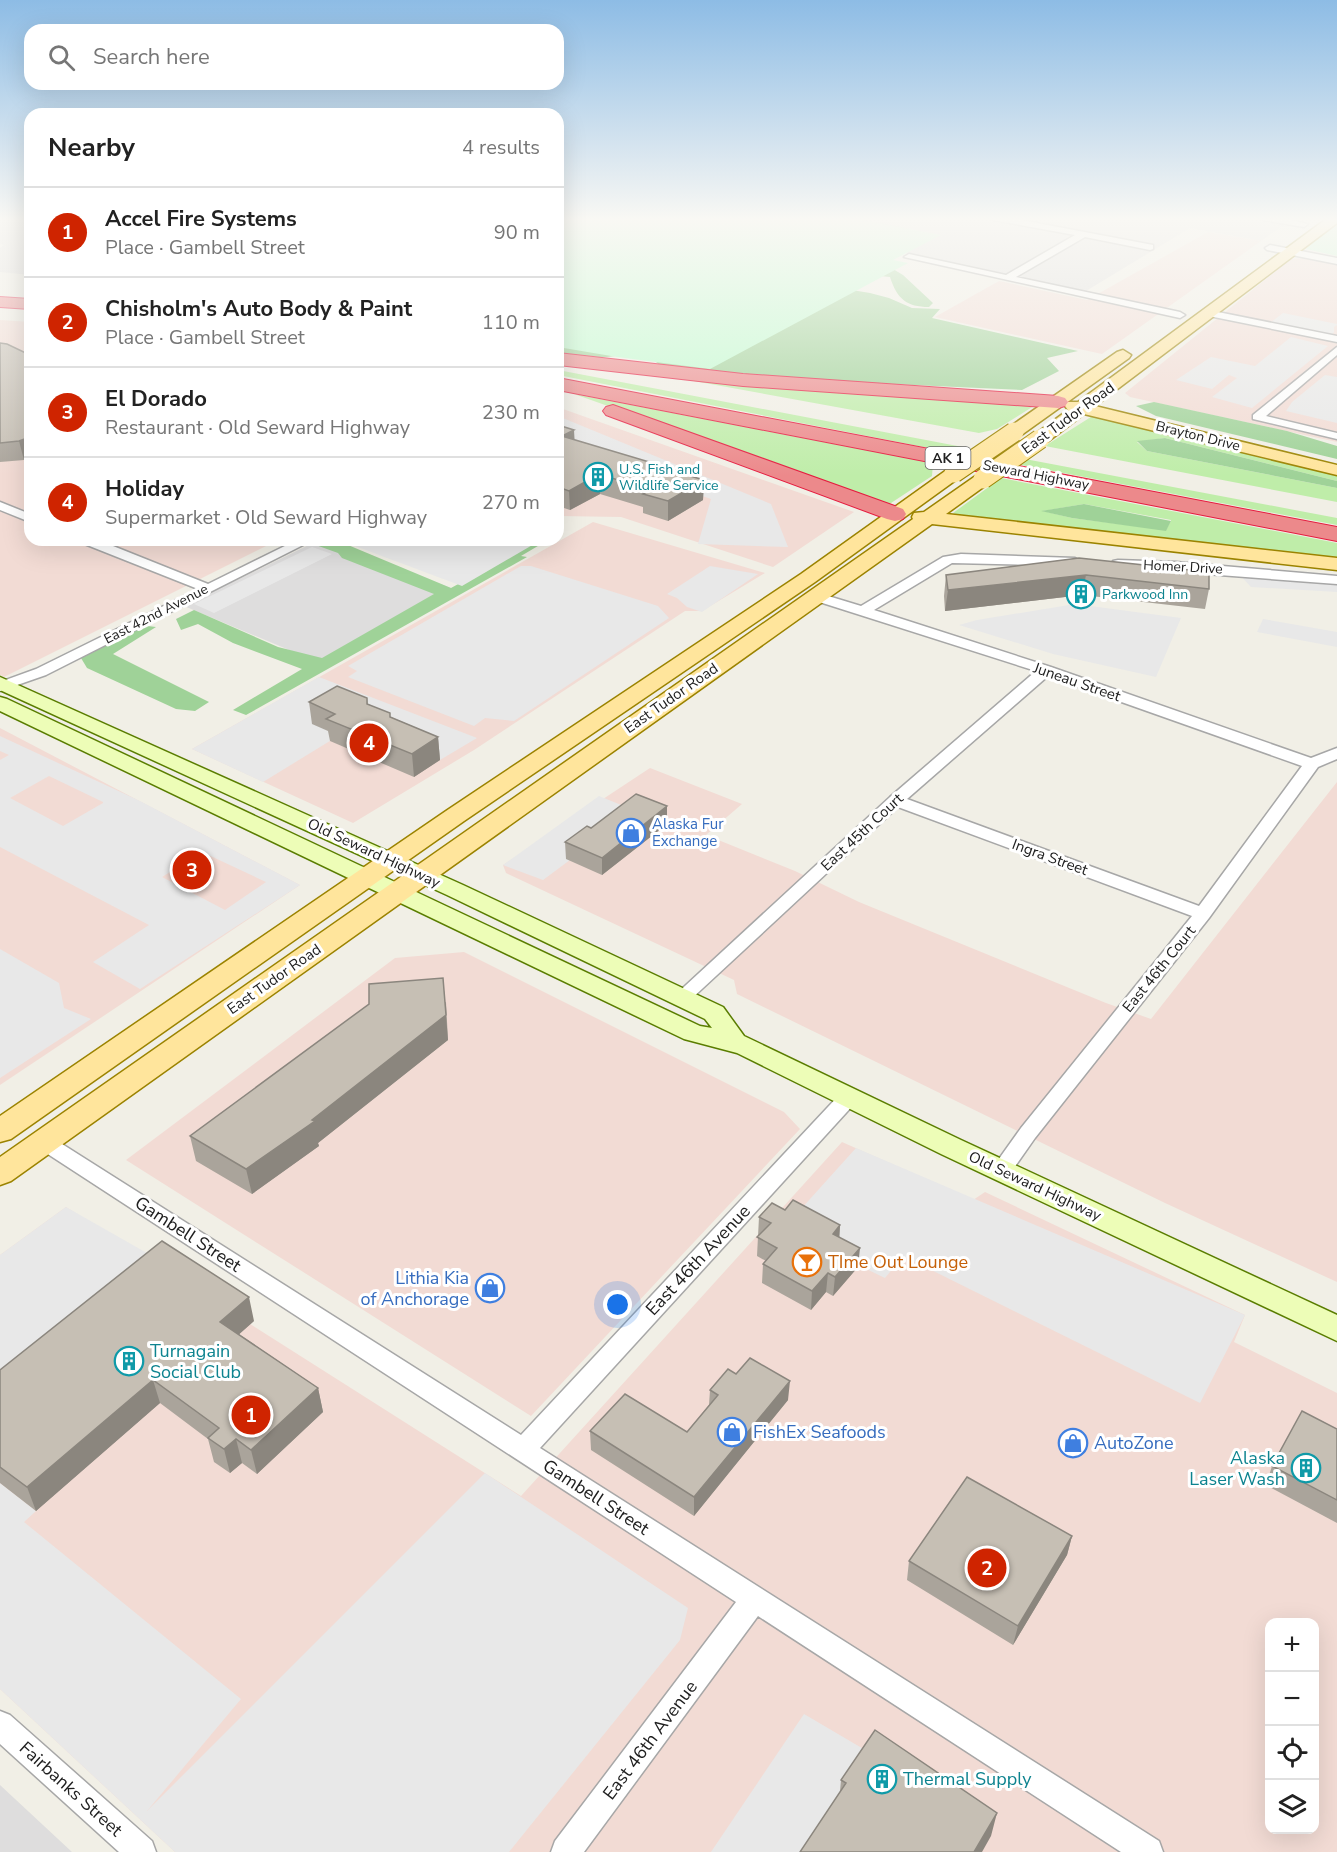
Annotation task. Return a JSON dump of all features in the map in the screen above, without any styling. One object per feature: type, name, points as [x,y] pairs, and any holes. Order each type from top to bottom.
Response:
[{"type":"highway","points":[[564,360],[743,380],[1058,402]]},
{"type":"highway","points":[[564,365],[748,399]]},
{"type":"highway","name":"Seward Highway","points":[[564,385],[1337,534]]},
{"type":"highway","points":[[564,396],[610,410],[895,514]]},
{"type":"highway","name":"Seward Highway","points":[[960,440],[1041,447]]},
{"type":"main road","name":"East Tudor Road","points":[[0,1173],[815,596],[983,479],[1041,447],[1083,408],[1209,303]]},
{"type":"main road","name":"East Tudor Road","points":[[1162,327],[1180,315],[1202,308]]},
{"type":"main road","name":"East Tudor Road","points":[[0,1131],[366,878],[808,578],[895,514],[1138,345]]},
{"type":"main road","name":"Brayton Drive","points":[[1058,402],[1337,470]]},
{"type":"main road","name":"Homer Drive","points":[[895,514],[1337,564]]},
{"type":"main road","name":"Old Seward Highway","points":[[1,690],[391,861],[682,997],[714,1013],[735,1042]]},
{"type":"main road","name":"Old Seward Highway","points":[[1,690],[366,878],[693,1033],[735,1042],[1337,1329]]},
{"type":"street","points":[[1126,303],[1180,315]]},
{"type":"street","points":[[1202,308],[1337,339]]},
{"type":"street","points":[[1337,350],[1257,417],[1337,436]]},
{"type":"street","points":[[0,506],[24,516]]},
{"type":"street","points":[[102,546],[207,588]]},
{"type":"street","name":"East 42nd Avenue","points":[[1,690],[294,546]]},
{"type":"street","name":"Homer Drive","points":[[863,611],[948,560],[961,558],[1187,567],[1337,580]]},
{"type":"street","name":"Juneau Street","points":[[815,596],[1046,670],[1312,764]]},
{"type":"street","name":"East 45th Court","points":[[682,997],[896,800],[1046,670]]},
{"type":"street","points":[[1312,764],[1337,753]]},
{"type":"street","name":"East 46th Court","points":[[1002,1170],[1028,1133],[1203,914],[1312,764]]},
{"type":"street","name":"Ingra Street","points":[[896,800],[1203,914]]},
{"type":"street","name":"East 46th Avenue","points":[[523,1450],[849,1097]]},
{"type":"street","name":"Gambell Street","points":[[44,1142],[1148,1852]]},
{"type":"street","name":"East 46th Avenue","points":[[566,1852],[754,1599]]},
{"type":"street","name":"Fairbanks Street","points":[[0,1725],[141,1852]]},
{"type":"shaded area","points":[[959,303],[1173,303],[1102,354],[935,317]]},
{"type":"shaded area","points":[[1236,303],[1337,303],[1337,442],[1130,397],[1125,393]]},
{"type":"shaded area","points":[[1283,313],[1337,325],[1331,336],[1270,323]]},
{"type":"shaded area","points":[[0,320],[24,322],[24,546],[266,546],[4,677],[0,675]]},
{"type":"shaded area","points":[[1291,337],[1328,346],[1252,408],[1212,397],[1237,378],[1229,375],[1212,389],[1176,380],[1211,357],[1255,366]]},
{"type":"shaded area","points":[[1325,375],[1337,377],[1337,423],[1286,411],[1292,402]]},
{"type":"shaded area","points":[[564,409],[854,512],[773,567],[621,517],[564,516]]},
{"type":"shaded area","points":[[564,418],[771,504],[788,547],[698,544],[711,499],[564,445]]},
{"type":"shaded area","points":[[593,522],[765,573],[702,611],[685,611],[474,750],[353,823],[192,749],[551,546],[564,546],[564,538]]},
{"type":"shaded area","points":[[307,546],[336,546],[454,589],[320,663],[184,606]]},
{"type":"shaded area","points":[[355,546],[531,546],[462,586]]},
{"type":"shaded area","points":[[312,547],[332,554],[214,613],[194,604]]},
{"type":"shaded area","points":[[521,566],[531,566],[658,606],[669,618],[514,721],[485,718],[474,726],[348,677],[357,671],[348,666]]},
{"type":"shaded area","points":[[710,566],[758,574],[702,612],[687,607],[677,598],[667,594]]},
{"type":"shaded area","points":[[1238,573],[1337,581],[1337,592],[1251,587]]},
{"type":"shaded area","points":[[1075,604],[1181,618],[1156,677],[1053,654],[959,625],[977,620]]},
{"type":"shaded area","points":[[1263,619],[1337,632],[1337,647],[1257,632]]},
{"type":"shaded area","points":[[319,677],[477,738],[440,760],[393,739],[338,736],[263,782],[192,749]]},
{"type":"shaded area","points":[[0,728],[300,885],[0,1085]]},
{"type":"shaded area","points":[[0,736],[140,801],[300,885],[140,989],[93,962],[149,925],[0,847],[0,760],[9,755],[0,751]],"holes":[[[49,776],[103,802],[103,803],[63,826],[10,798]],[[202,852],[266,882],[225,910],[162,877]]]},
{"type":"shaded area","points":[[650,768],[742,804],[706,835],[795,871],[859,902],[1106,1003],[1151,1019],[1337,782],[1337,1282],[1165,1203],[737,994],[734,980],[506,873],[503,865]]},
{"type":"shaded area","points":[[599,796],[636,811],[543,880],[503,865]]},
{"type":"shaded area","points":[[0,949],[59,983],[64,1008],[91,1019],[0,1078]]},
{"type":"shaded area","name":"Lithia Kia of Anchorage","points":[[464,952],[784,1112],[800,1129],[531,1416],[126,1160],[395,958]]},
{"type":"shaded area","points":[[842,1142],[973,1200],[985,1192],[1245,1315],[1234,1342],[1337,1393],[1337,1852],[175,1852],[0,1689],[0,1255],[66,1207],[521,1496]]},
{"type":"shaded area","points":[[856,1148],[1245,1315],[1200,1403],[903,1256],[885,1278],[831,1252],[792,1219]]},
{"type":"shaded area","points":[[66,1207],[168,1265],[0,1401],[0,1255]]},
{"type":"shaded area","points":[[485,1473],[688,1608],[680,1640],[509,1852],[175,1852],[0,1689],[0,1483],[36,1511],[24,1522],[241,1699],[147,1811]]},
{"type":"shaded area","points":[[804,1714],[872,1754],[810,1852],[711,1852]]},
{"type":"shaded area","points":[[0,1785],[72,1852],[0,1852]]},
{"type":"green space","points":[[564,303],[901,303],[912,308],[940,309],[932,318],[1078,351],[1047,358],[1059,371],[1022,390],[754,378],[661,367],[654,360],[640,354],[609,357],[564,353]]},
{"type":"green space","points":[[564,303],[832,303],[710,369],[564,348]]},
{"type":"green space","points":[[910,303],[933,303],[929,307]]},
{"type":"green space","points":[[564,371],[968,448],[959,454],[564,376]]},
{"type":"green space","points":[[655,374],[1037,404],[997,429],[979,433]]},
{"type":"green space","points":[[574,394],[933,463],[932,476],[888,505]]},
{"type":"green space","points":[[1154,402],[1287,431],[1337,446],[1337,459],[1156,416],[1136,406]]},
{"type":"green space","points":[[1094,415],[1337,475],[1337,481],[1165,438],[1137,442],[1147,451],[1337,488],[1337,502],[1045,446]]},
{"type":"green space","points":[[1165,438],[1337,481],[1337,488],[1147,451],[1137,441]]},
{"type":"green space","points":[[1025,459],[1337,518],[1337,525],[1016,464]]},
{"type":"green space","points":[[1001,478],[1337,543],[1337,560],[964,517],[953,513]],"holes":[[[1084,504],[1171,520],[1166,530],[1072,518],[1043,511]]]},
{"type":"green space","points":[[1084,504],[1171,521],[1166,531],[1072,518],[1041,511]]},
{"type":"green space","points":[[319,546],[350,546],[451,588],[527,546],[538,546],[521,556],[527,557],[246,715],[233,710],[302,669],[233,643],[198,624],[181,630],[176,619],[194,610],[278,647],[322,658],[434,594],[342,558],[338,553]]},
{"type":"green space","points":[[140,625],[156,627],[113,654],[209,702],[195,711],[176,709],[87,668],[81,658]]},
{"type":"building","points":[[0,343],[24,352],[24,439],[0,443]]},
{"type":"building","points":[[564,427],[574,430],[564,435]]},
{"type":"building","points":[[564,437],[704,480],[668,501],[643,494],[650,490],[599,474],[569,491],[564,489]]},
{"type":"building","points":[[1079,558],[1209,572],[1209,589],[1086,575],[948,590],[946,575]]},
{"type":"building","points":[[337,686],[367,698],[367,704],[390,713],[390,717],[438,737],[412,754],[326,719],[335,714],[309,702]]},
{"type":"building","points":[[636,794],[667,806],[602,858],[565,842],[587,826],[591,828]]},
{"type":"building","points":[[443,978],[446,1015],[312,1120],[315,1121],[246,1169],[190,1136],[369,1004],[369,984]]},
{"type":"building","name":"TIme Out Lounge","points":[[793,1200],[840,1225],[833,1234],[860,1248],[835,1277],[828,1273],[812,1291],[763,1264],[777,1248],[757,1237],[771,1223],[759,1217],[772,1203],[785,1210]]},
{"type":"building","points":[[162,1241],[249,1297],[220,1322],[318,1388],[251,1450],[236,1439],[224,1449],[208,1438],[219,1428],[153,1380],[27,1487],[0,1467],[0,1370]]},
{"type":"building","name":"FishEx Seafoods","points":[[750,1358],[790,1381],[694,1497],[590,1431],[625,1394],[687,1432],[718,1395],[710,1390],[728,1369],[736,1374]]},
{"type":"building","name":"Alaska Laser Wash","points":[[1302,1411],[1337,1429],[1337,1500],[1272,1466]]},
{"type":"building","points":[[967,1477],[1072,1536],[1018,1626],[909,1561]]},
{"type":"building","name":"Thermal Supply","points":[[875,1730],[997,1813],[974,1852],[800,1852],[846,1783],[841,1780]]},
{"type":"place","name":"U.S. Fish and Wildlife Service","points":[[598,477]]},
{"type":"place","name":"Parkwood Inn","points":[[1081,594]]},
{"type":"place","name":"Holiday","points":[[369,743]]},
{"type":"place","name":"Alaska Fur Exchange","points":[[631,833]]},
{"type":"place","name":"El Dorado","points":[[192,870]]},
{"type":"place","name":"TIme Out Lounge","points":[[807,1262]]},
{"type":"place","name":"Lithia Kia of Anchorage","points":[[490,1288]]},
{"type":"place","name":"Turnagain Social Club","points":[[129,1361]]},
{"type":"place","name":"Accel Fire Systems","points":[[251,1415]]},
{"type":"place","name":"FishEx Seafoods","points":[[732,1432]]},
{"type":"place","name":"AutoZone","points":[[1073,1443]]},
{"type":"place","name":"Alaska Laser Wash","points":[[1306,1468]]},
{"type":"place","name":"Chisholm's Auto Body & Paint","points":[[987,1568]]},
{"type":"place","name":"Thermal Supply","points":[[882,1779]]}]
